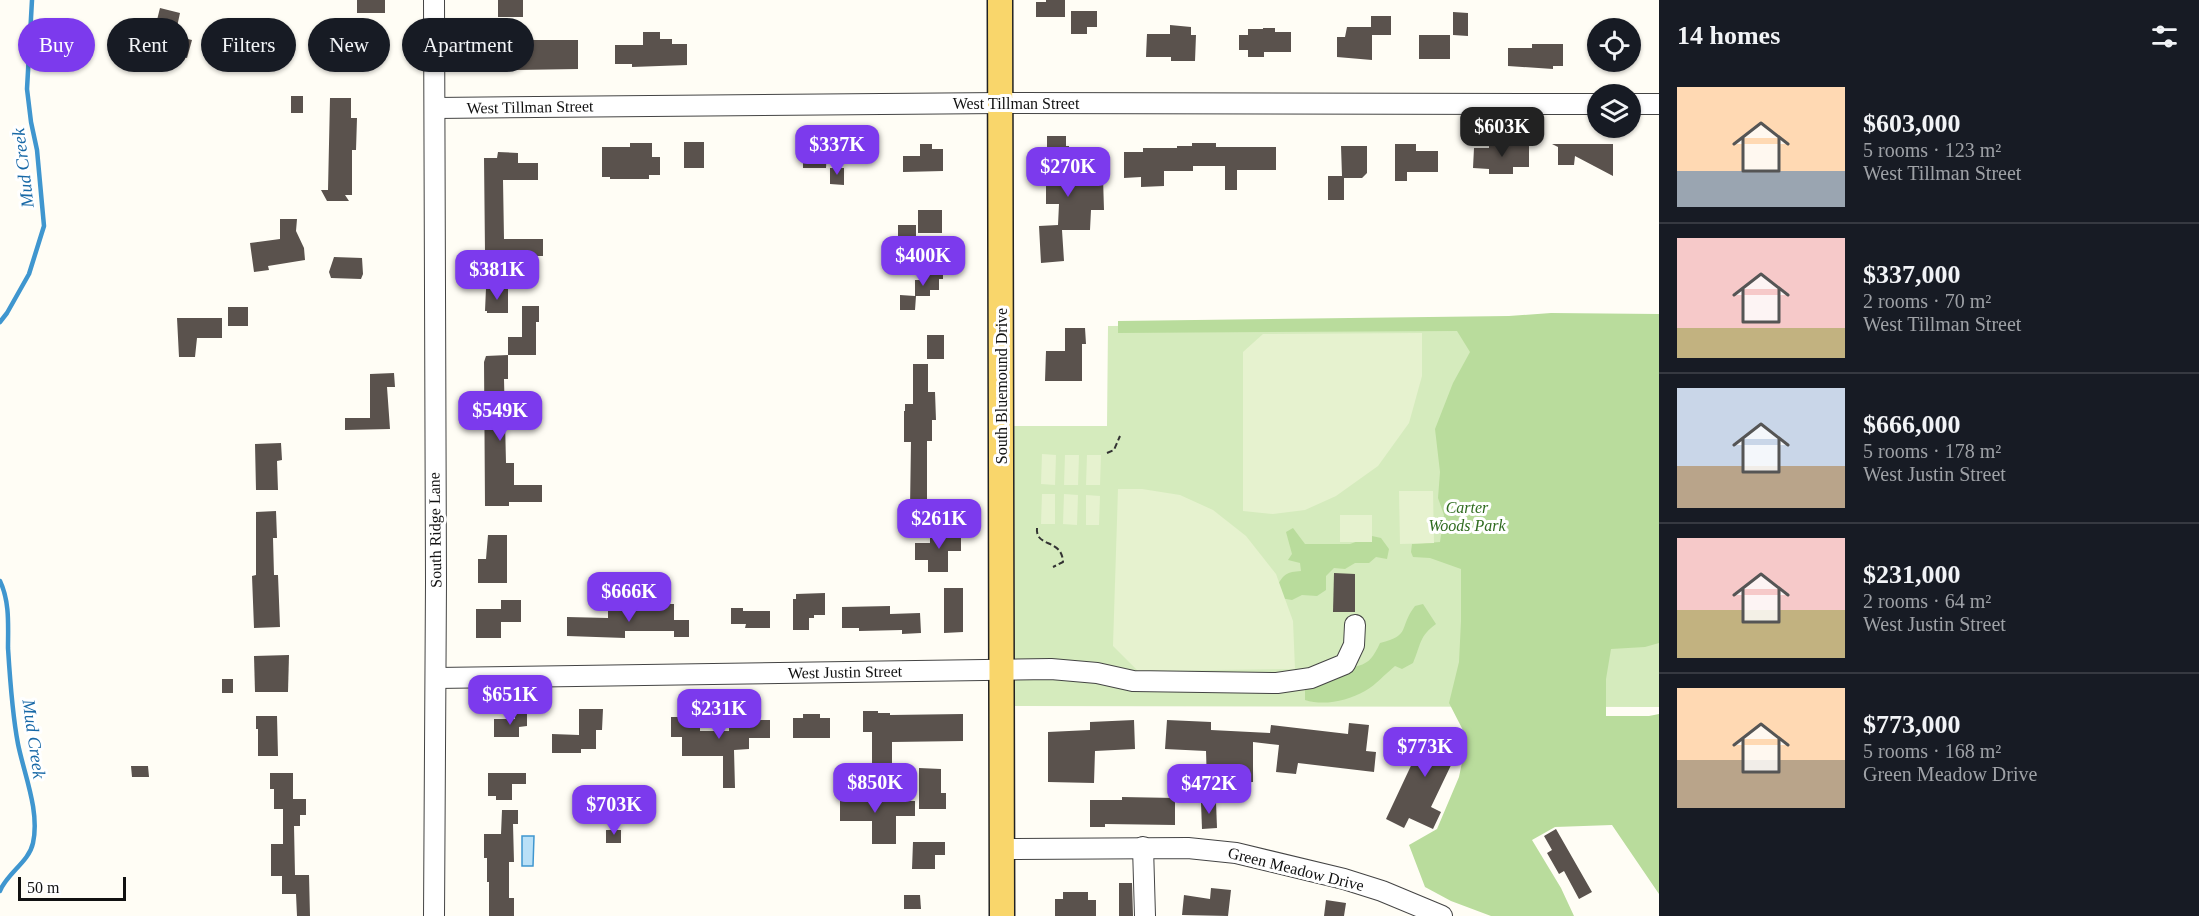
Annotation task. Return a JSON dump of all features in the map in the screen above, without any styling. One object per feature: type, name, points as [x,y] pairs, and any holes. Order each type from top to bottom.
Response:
[{"type":"main road","name":"South Bluemound Drive","points":[[1000,0],[1002,916]]},
{"type":"street","name":"South Ridge Lane","points":[[434,0],[436,678],[434,916]]},
{"type":"street","name":"West Tillman Street","points":[[435,108],[1001,102],[1587,104]]},
{"type":"street","points":[[1641,104],[1659,104]]},
{"type":"street","name":"West Justin Street","points":[[436,678],[1072,669],[1133,681],[1277,683],[1311,678],[1345,664],[1354,645],[1355,625]]},
{"type":"street","points":[[1143,847],[1145,916]]},
{"type":"street","name":"Green Meadow Drive","points":[[1001,849],[1143,847],[1215,850],[1270,860],[1382,891],[1442,916]]},
{"type":"path","points":[[1107,453],[1114,450],[1120,436]]},
{"type":"path","points":[[1037,528],[1036,533],[1039,538],[1054,545],[1063,556],[1063,562],[1053,567]]},
{"type":"green space","points":[[1551,313],[1659,314],[1659,643],[1645,647],[1611,649],[1606,679],[1606,716],[1659,714],[1659,894],[1612,825],[1555,827],[1532,840],[1561,888],[1574,916],[1491,916],[1451,901],[1425,887],[1409,845],[1437,829],[1459,777],[1467,738],[1449,703],[1459,662],[1461,569],[1430,558],[1413,557],[1411,552],[1412,544],[1440,542],[1444,515],[1438,498],[1440,472],[1435,429],[1453,383],[1470,352],[1457,331],[1118,333],[1118,321],[1509,316]]},
{"type":"green space","name":"Carter Woods Park","points":[[1659,323],[1659,707],[1013,706],[1013,426],[1107,426],[1108,326]]},
{"type":"green space","points":[[1422,333],[1422,376],[1409,423],[1378,466],[1336,496],[1305,510],[1273,514],[1243,511],[1243,352],[1263,334]]},
{"type":"green space","points":[[1042,454],[1056,455],[1055,485],[1041,484]]},
{"type":"green space","points":[[1065,455],[1079,455],[1078,485],[1064,485]]},
{"type":"green space","points":[[1087,455],[1101,455],[1100,485],[1086,485]]},
{"type":"green space","points":[[1118,489],[1142,489],[1180,495],[1213,510],[1246,536],[1276,574],[1293,621],[1295,669],[1138,671],[1113,646]]},
{"type":"green space","points":[[1399,491],[1433,491],[1434,543],[1400,544]]},
{"type":"green space","points":[[1042,494],[1055,494],[1055,524],[1041,524]]},
{"type":"green space","points":[[1064,494],[1078,495],[1077,525],[1063,524]]},
{"type":"green space","points":[[1086,495],[1100,496],[1099,525],[1086,525]]},
{"type":"green space","points":[[1340,515],[1372,515],[1372,542],[1340,542]]},
{"type":"green space","points":[[1293,528],[1305,544],[1350,544],[1372,536],[1381,538],[1389,549],[1387,559],[1376,557],[1369,563],[1355,563],[1345,569],[1334,568],[1326,576],[1326,590],[1317,596],[1302,595],[1292,600],[1280,598],[1277,587],[1281,579],[1289,573],[1301,571],[1300,563],[1288,560],[1292,554],[1286,532]]},
{"type":"green space","points":[[1423,604],[1436,624],[1423,637],[1413,663],[1402,669],[1395,666],[1377,683],[1358,695],[1335,702],[1305,700],[1305,689],[1330,681],[1346,669],[1367,662],[1380,643],[1401,634],[1415,606]]},
{"type":"water","points":[[522,836],[534,836],[533,866],[522,866]]},
{"type":"building","points":[[357,0],[385,0],[385,13],[357,13]]},
{"type":"building","points":[[498,0],[523,0],[523,17],[498,17]]},
{"type":"building","points":[[1046,0],[1065,0],[1065,17],[1036,17],[1036,2],[1046,2]]},
{"type":"building","points":[[160,8],[180,13],[179,18],[158,18]]},
{"type":"building","points":[[1071,11],[1097,11],[1097,27],[1087,27],[1087,34],[1071,34]]},
{"type":"building","points":[[1453,12],[1468,13],[1468,36],[1453,35]]},
{"type":"building","points":[[1371,16],[1391,16],[1391,35],[1372,35],[1372,60],[1337,57],[1337,37],[1345,37],[1347,27],[1371,27]]},
{"type":"building","points":[[1170,25],[1191,27],[1191,35],[1196,35],[1195,61],[1171,61],[1171,57],[1146,57],[1147,34],[1170,34]]},
{"type":"building","points":[[1275,28],[1275,32],[1291,32],[1291,52],[1264,52],[1264,57],[1248,57],[1248,50],[1239,50],[1239,35],[1248,35],[1248,29]]},
{"type":"building","points":[[643,32],[660,32],[660,39],[672,39],[672,44],[687,44],[687,65],[632,67],[632,64],[615,64],[615,45],[643,45]]},
{"type":"building","points":[[1419,35],[1450,35],[1450,59],[1419,59]]},
{"type":"building","points":[[534,40],[578,40],[578,69],[534,70]]},
{"type":"building","points":[[1532,44],[1563,44],[1563,66],[1553,66],[1553,69],[1508,66],[1508,48],[1532,48]]},
{"type":"building","points":[[291,96],[303,96],[303,113],[291,113]]},
{"type":"building","points":[[330,98],[351,98],[351,118],[357,118],[356,150],[352,150],[352,195],[345,195],[349,201],[327,201],[321,190],[328,190]]},
{"type":"building","points":[[1047,136],[1066,136],[1066,146],[1078,148],[1078,178],[1103,178],[1104,210],[1091,210],[1090,230],[1062,230],[1064,261],[1041,263],[1039,226],[1058,225],[1059,204],[1046,204],[1046,178],[1050,178],[1050,150],[1047,150]]},
{"type":"building","points":[[684,142],[704,142],[704,168],[684,168]]},
{"type":"building","points":[[630,143],[652,143],[652,157],[660,157],[660,175],[649,175],[649,179],[602,177],[602,147],[630,147]]},
{"type":"building","points":[[1192,143],[1216,143],[1216,147],[1276,147],[1276,170],[1237,170],[1237,190],[1225,190],[1225,166],[1193,166],[1193,171],[1164,171],[1164,186],[1141,187],[1141,177],[1124,178],[1124,152],[1143,152],[1143,148],[1177,148],[1177,146],[1192,146]]},
{"type":"building","points":[[1505,143],[1529,144],[1529,167],[1513,167],[1513,174],[1489,174],[1489,169],[1473,168],[1474,148],[1505,146]]},
{"type":"building","points":[[920,144],[932,144],[932,149],[943,149],[943,171],[903,172],[903,156],[920,156]]},
{"type":"building","points":[[1395,144],[1416,144],[1416,151],[1438,151],[1438,172],[1407,172],[1407,181],[1395,181]]},
{"type":"building","points":[[1552,144],[1613,144],[1613,176],[1575,156],[1574,165],[1558,165],[1558,147]]},
{"type":"building","points":[[1341,146],[1367,146],[1367,173],[1362,178],[1344,178],[1344,200],[1328,200],[1328,176],[1342,176]]},
{"type":"building","points":[[803,149],[827,149],[826,168],[803,168]]},
{"type":"building","points":[[498,152],[518,153],[518,163],[538,163],[538,180],[503,180],[504,239],[543,239],[543,256],[523,256],[523,251],[485,252],[484,158],[497,158]]},
{"type":"building","points":[[830,168],[844,168],[844,185],[830,184]]},
{"type":"building","points":[[918,210],[942,210],[942,233],[918,233]]},
{"type":"building","points":[[280,219],[297,219],[296,231],[304,248],[305,260],[268,266],[269,270],[254,272],[250,243],[280,239]]},
{"type":"building","points":[[898,225],[916,225],[916,249],[898,249]]},
{"type":"building","points":[[334,257],[362,258],[361,279],[331,278],[329,272]]},
{"type":"building","points":[[921,267],[943,267],[943,279],[939,279],[939,290],[930,290],[930,296],[916,296],[915,310],[900,310],[900,295],[915,296],[915,280],[921,280]]},
{"type":"building","points":[[486,288],[508,288],[508,313],[487,313],[485,311]]},
{"type":"building","points":[[522,306],[539,306],[539,322],[536,322],[536,355],[508,355],[508,337],[522,337]]},
{"type":"building","points":[[228,307],[248,307],[248,326],[228,326]]},
{"type":"building","points":[[177,318],[222,318],[222,338],[197,338],[195,357],[179,357]]},
{"type":"building","points":[[1065,328],[1085,328],[1086,344],[1082,344],[1082,381],[1045,381],[1046,351],[1065,351]]},
{"type":"building","points":[[927,335],[944,335],[944,359],[927,359]]},
{"type":"building","points":[[508,355],[508,379],[504,379],[506,463],[514,463],[514,485],[542,485],[542,502],[509,502],[509,506],[485,506],[484,362],[486,356]]},
{"type":"building","points":[[913,364],[928,364],[928,392],[935,392],[936,420],[932,420],[932,441],[927,441],[927,508],[910,508],[911,442],[904,442],[904,411],[905,404],[913,404]]},
{"type":"building","points":[[394,373],[395,387],[387,387],[390,429],[345,430],[345,418],[370,418],[370,374]]},
{"type":"building","points":[[281,443],[282,460],[277,461],[278,490],[256,490],[255,444]]},
{"type":"building","points":[[276,511],[277,538],[273,538],[274,575],[278,575],[280,627],[254,628],[252,576],[256,575],[256,512]]},
{"type":"building","points":[[930,531],[961,531],[961,551],[948,551],[948,572],[928,572],[928,560],[915,560],[915,543],[930,543]]},
{"type":"building","points":[[488,535],[507,535],[507,583],[478,583],[478,559],[486,559]]},
{"type":"building","points":[[1334,573],[1355,574],[1355,612],[1333,612]]},
{"type":"building","points":[[944,588],[963,588],[963,632],[944,633]]},
{"type":"building","points":[[825,593],[825,615],[814,615],[814,618],[809,618],[809,630],[793,630],[793,599],[796,599],[796,594]]},
{"type":"building","points":[[501,600],[521,600],[521,622],[501,622],[501,638],[476,638],[476,609],[501,609]]},
{"type":"building","points":[[608,604],[625,604],[625,610],[654,610],[654,604],[674,604],[674,620],[689,620],[689,637],[674,637],[674,631],[625,631],[625,638],[567,636],[567,617],[608,618]]},
{"type":"building","points":[[890,606],[890,614],[920,613],[921,633],[902,634],[902,630],[859,631],[859,628],[842,628],[842,607]]},
{"type":"building","points":[[731,608],[743,608],[743,611],[770,611],[770,628],[745,628],[746,624],[731,624]]},
{"type":"building","points":[[289,655],[288,692],[255,692],[254,656]]},
{"type":"building","points":[[222,679],[233,679],[233,693],[222,693]]},
{"type":"building","points":[[579,709],[603,709],[602,730],[596,730],[596,749],[581,749],[581,753],[552,753],[552,734],[579,735]]},
{"type":"building","points":[[863,711],[878,711],[878,713],[890,713],[890,715],[963,714],[963,741],[892,742],[892,767],[872,768],[872,732],[863,732]]},
{"type":"building","points":[[515,712],[527,712],[527,726],[519,727],[519,737],[494,737],[494,719],[515,719]]},
{"type":"building","points":[[803,714],[820,714],[820,718],[830,718],[830,738],[793,738],[793,718],[803,718]]},
{"type":"building","points":[[256,716],[277,716],[278,756],[258,756]]},
{"type":"building","points":[[729,716],[748,716],[748,720],[770,720],[770,738],[749,738],[749,749],[734,750],[735,788],[723,788],[723,756],[682,756],[682,737],[671,737],[671,717],[700,717],[700,731],[729,731]]},
{"type":"building","points":[[1134,720],[1135,749],[1095,751],[1094,783],[1048,782],[1048,732],[1090,730],[1090,722]]},
{"type":"building","points":[[1167,720],[1211,722],[1211,730],[1270,733],[1271,725],[1348,734],[1349,723],[1369,725],[1366,751],[1376,752],[1374,772],[1298,763],[1296,774],[1276,772],[1279,745],[1253,742],[1253,782],[1207,784],[1206,751],[1165,749]]},
{"type":"building","points":[[1417,727],[1441,739],[1446,729],[1464,738],[1431,807],[1441,812],[1433,829],[1409,818],[1404,828],[1386,819],[1416,755],[1417,749],[1408,745]]},
{"type":"building","points":[[131,766],[148,766],[149,777],[132,777]]},
{"type":"building","points":[[919,768],[941,769],[941,793],[946,793],[946,809],[919,809]]},
{"type":"building","points":[[270,773],[293,773],[293,799],[306,799],[306,815],[300,815],[300,826],[294,826],[295,875],[309,875],[310,916],[297,916],[296,894],[282,894],[282,876],[271,876],[271,844],[283,844],[283,809],[274,809],[274,789],[270,789]]},
{"type":"building","points":[[488,773],[526,773],[526,784],[512,784],[512,800],[496,800],[496,796],[488,796]]},
{"type":"building","points":[[840,790],[868,790],[868,798],[880,798],[880,801],[915,801],[915,816],[896,816],[896,844],[872,844],[872,821],[840,821]]},
{"type":"building","points":[[1122,797],[1175,798],[1175,825],[1105,824],[1105,827],[1090,827],[1090,800],[1122,800]]},
{"type":"building","points":[[1201,802],[1216,802],[1217,828],[1202,829]]},
{"type":"building","points":[[502,810],[518,810],[518,824],[513,824],[514,862],[509,862],[509,898],[514,898],[514,916],[489,916],[489,882],[487,882],[487,858],[484,858],[484,834],[501,834]]},
{"type":"building","points":[[1556,829],[1592,892],[1579,899],[1564,871],[1559,874],[1547,853],[1552,850],[1544,836]]},
{"type":"building","points":[[606,830],[621,830],[621,843],[606,843]]},
{"type":"building","points":[[913,842],[945,842],[945,855],[935,855],[935,869],[912,869]]},
{"type":"building","points":[[1119,883],[1132,883],[1133,916],[1119,916]]},
{"type":"building","points":[[1211,888],[1231,890],[1228,916],[1182,915],[1184,895],[1210,899]]},
{"type":"building","points":[[1063,892],[1088,892],[1088,900],[1096,900],[1096,916],[1055,916],[1055,899],[1063,899]]},
{"type":"building","points":[[904,895],[920,895],[921,909],[904,909]]},
{"type":"building","points":[[1326,900],[1346,903],[1344,916],[1324,916]]},
{"type":"waterway","name":"Mud Creek","points":[[0,322],[29,274],[44,226],[37,150],[27,89],[32,0]]},
{"type":"waterway","name":"Mud Creek","points":[[0,581],[7,606],[14,720],[33,806],[35,831],[31,850],[0,891]]}]
